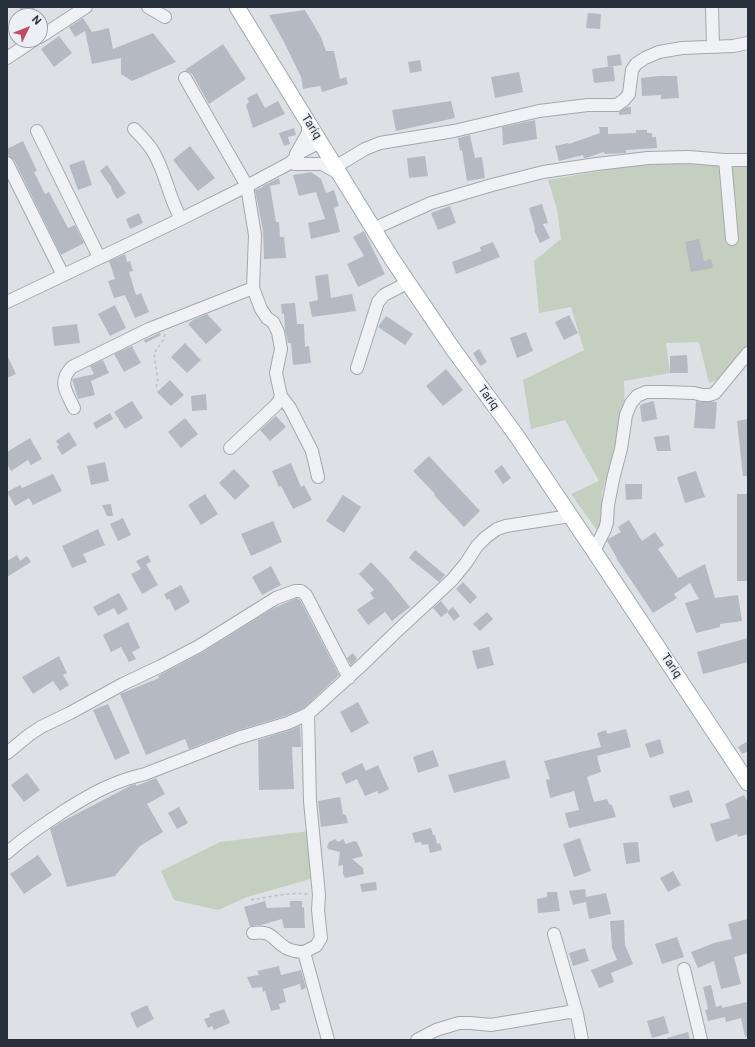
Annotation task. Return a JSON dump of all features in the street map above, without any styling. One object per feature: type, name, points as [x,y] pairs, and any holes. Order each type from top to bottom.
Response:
[{"type":"main road","name":"Tariq","points":[[237,7],[407,283],[516,435],[748,783]]},
{"type":"street","points":[[48,32],[86,7]]},
{"type":"street","points":[[148,7],[165,17]]},
{"type":"street","points":[[712,7],[713,46]]},
{"type":"street","points":[[293,162],[322,164],[331,159],[364,150],[380,143],[454,131],[539,111],[588,105],[617,105],[629,94],[632,70],[636,64],[659,52],[682,48],[733,46],[748,43]]},
{"type":"street","points":[[7,58],[22,48]]},
{"type":"street","points":[[185,78],[247,186],[255,234],[253,288],[261,309],[273,322],[278,332],[281,349],[276,373],[281,396],[294,414],[312,452],[318,477]]},
{"type":"street","points":[[293,162],[308,133],[308,124]]},
{"type":"street","points":[[134,129],[147,142],[154,153],[164,174],[173,203],[181,219]]},
{"type":"street","points":[[37,131],[99,258]]},
{"type":"street","points":[[7,302],[247,186],[293,162],[305,150],[331,159]]},
{"type":"street","points":[[373,229],[431,203],[543,172],[648,158],[689,157],[748,160]]},
{"type":"street","points":[[726,160],[732,239]]},
{"type":"street","points":[[7,163],[63,275]]},
{"type":"street","points":[[357,368],[378,302],[384,296],[407,283]]},
{"type":"street","points":[[74,408],[64,387],[65,376],[72,367],[149,329],[253,288]]},
{"type":"street","points":[[594,551],[607,522],[608,506],[614,475],[622,449],[626,415],[631,403],[637,396],[646,392],[694,393],[702,395],[710,395],[715,393],[748,353]]},
{"type":"street","points":[[230,448],[276,405],[281,396]]},
{"type":"street","points":[[7,853],[46,822],[105,786],[133,776],[145,774],[238,738],[288,723],[308,714],[349,678],[452,580],[477,546],[486,537],[497,529],[506,526],[570,516]]},
{"type":"street","points":[[7,753],[41,727],[199,646],[276,598],[295,591],[301,591],[306,595],[349,678]]},
{"type":"street","points":[[253,933],[261,932],[269,934],[286,948],[295,952],[304,952],[316,946],[321,938],[318,910],[319,896],[310,801],[308,714]]},
{"type":"street","points":[[554,934],[577,1014],[582,1040]]},
{"type":"street","points":[[304,952],[328,1040]]},
{"type":"street","points":[[684,969],[701,1040]]},
{"type":"street","points":[[417,1040],[436,1030],[459,1023],[490,1025],[564,1013],[577,1014]]},
{"type":"path","points":[[156,387],[158,382],[154,353],[164,338],[171,320]]},
{"type":"path","points":[[251,900],[278,895],[301,893],[319,896]]},
{"type":"green space","points":[[681,157],[748,162],[748,349],[729,376],[709,383],[699,342],[666,343],[670,373],[624,381],[625,421],[602,492],[601,536],[571,494],[599,481],[565,420],[531,429],[523,380],[584,350],[571,307],[539,313],[534,261],[561,239],[557,209],[548,180]]},
{"type":"green space","points":[[309,831],[314,878],[247,897],[218,910],[174,900],[161,871],[220,842]]},
{"type":"building","points":[[18,7],[36,7],[35,8]]},
{"type":"building","points":[[305,10],[321,37],[326,51],[334,51],[340,79],[346,77],[348,84],[322,92],[320,86],[303,89],[301,77],[269,15]]},
{"type":"building","points":[[588,13],[601,14],[600,29],[586,28]]},
{"type":"building","points":[[83,18],[92,32],[109,28],[113,49],[153,33],[176,62],[132,81],[121,74],[121,58],[92,64],[85,31],[75,37],[69,27]]},
{"type":"building","points":[[59,36],[72,53],[54,67],[41,49],[48,48],[48,44]]},
{"type":"building","points":[[223,44],[246,79],[209,104],[192,74],[185,70]]},
{"type":"building","points":[[620,54],[622,65],[608,67],[607,56]]},
{"type":"building","points":[[420,60],[422,71],[410,73],[408,62]]},
{"type":"building","points":[[613,66],[615,81],[594,83],[592,69]]},
{"type":"building","points":[[519,72],[523,92],[495,98],[491,77]]},
{"type":"building","points":[[677,76],[679,98],[661,99],[661,95],[642,96],[641,78]]},
{"type":"building","points":[[257,93],[265,108],[278,101],[285,114],[253,128],[246,105],[249,102],[247,98]]},
{"type":"building","points":[[451,101],[455,118],[396,131],[392,110]]},
{"type":"building","points":[[627,107],[631,107],[631,114],[619,115],[619,112]]},
{"type":"building","points":[[535,120],[537,139],[503,145],[502,127]]},
{"type":"building","points":[[599,127],[608,127],[608,134],[636,133],[636,130],[647,130],[647,133],[652,133],[652,137],[656,137],[657,148],[626,150],[626,153],[605,154],[604,152],[586,158],[584,158],[583,155],[559,161],[555,146],[569,144],[600,133]]},
{"type":"building","points":[[294,128],[296,135],[288,137],[290,144],[284,146],[279,133]]},
{"type":"building","points":[[470,135],[475,158],[482,157],[485,178],[467,181],[462,150],[460,151],[458,138]]},
{"type":"building","points":[[23,141],[37,171],[34,172],[45,194],[49,192],[68,228],[75,225],[84,243],[61,255],[14,160],[7,152],[7,149]]},
{"type":"building","points":[[190,146],[215,178],[198,191],[173,160]]},
{"type":"building","points":[[425,156],[428,176],[409,178],[407,158]]},
{"type":"building","points":[[84,160],[92,185],[78,190],[69,165]]},
{"type":"building","points":[[107,165],[126,193],[117,199],[111,189],[112,188],[100,171]]},
{"type":"building","points":[[311,172],[321,179],[326,193],[334,190],[339,206],[334,208],[340,232],[311,239],[308,223],[325,219],[316,192],[299,196],[293,175]]},
{"type":"building","points":[[279,178],[280,184],[270,186],[276,222],[279,222],[280,237],[284,237],[286,258],[264,259],[263,230],[255,190]]},
{"type":"building","points":[[542,204],[548,223],[543,224],[550,238],[540,243],[534,230],[529,208]]},
{"type":"building","points":[[450,206],[456,223],[438,230],[431,213]]},
{"type":"building","points":[[139,213],[143,223],[130,229],[126,219]]},
{"type":"building","points":[[364,231],[385,274],[358,287],[347,264],[364,256],[353,237]]},
{"type":"building","points":[[699,239],[704,261],[711,259],[713,268],[691,272],[685,242]]},
{"type":"building","points":[[493,242],[500,257],[456,274],[452,262],[481,251],[480,247]]},
{"type":"building","points":[[125,254],[127,262],[130,261],[133,271],[129,272],[136,295],[141,293],[149,312],[135,318],[125,295],[114,298],[108,281],[115,279],[109,261]]},
{"type":"building","points":[[328,274],[331,298],[352,294],[356,311],[312,317],[309,302],[318,300],[315,276]]},
{"type":"building","points":[[295,303],[297,324],[304,324],[305,347],[309,346],[311,363],[293,365],[291,343],[288,343],[281,304]]},
{"type":"building","points":[[115,305],[126,328],[110,336],[98,314]]},
{"type":"building","points":[[207,314],[222,330],[206,344],[188,324],[193,320]]},
{"type":"building","points":[[569,315],[578,333],[564,340],[555,322]]},
{"type":"building","points":[[386,316],[413,334],[405,345],[378,327]]},
{"type":"building","points":[[77,324],[80,343],[54,346],[52,327]]},
{"type":"building","points":[[526,332],[533,351],[517,358],[510,338]]},
{"type":"building","points":[[160,333],[161,335],[145,343],[144,340]]},
{"type":"building","points":[[185,343],[201,360],[187,373],[171,357]]},
{"type":"building","points":[[132,346],[141,363],[124,372],[114,354]]},
{"type":"building","points":[[479,349],[487,362],[480,366],[473,353]]},
{"type":"building","points":[[7,355],[16,374],[7,378]]},
{"type":"building","points":[[687,355],[688,373],[670,373],[670,356]]},
{"type":"building","points":[[103,360],[109,373],[91,381],[95,395],[78,399],[72,379],[94,374],[90,366]]},
{"type":"building","points":[[446,369],[463,390],[443,406],[426,386]]},
{"type":"building","points":[[170,380],[184,395],[171,406],[157,392]]},
{"type":"building","points":[[206,394],[207,410],[192,411],[191,396]]},
{"type":"building","points":[[132,401],[143,418],[125,429],[114,412]]},
{"type":"building","points":[[654,401],[657,419],[642,422],[640,406],[642,404]]},
{"type":"building","points":[[696,401],[717,402],[715,429],[694,428]]},
{"type":"building","points":[[110,413],[113,419],[96,429],[93,423]]},
{"type":"building","points":[[276,416],[286,427],[270,441],[260,430]]},
{"type":"building","points":[[185,418],[198,434],[181,448],[168,432]]},
{"type":"building","points":[[748,419],[748,476],[743,476],[737,421]]},
{"type":"building","points":[[69,432],[77,445],[62,455],[57,447],[59,445],[56,441]]},
{"type":"building","points":[[669,435],[671,451],[657,451],[654,437]]},
{"type":"building","points":[[30,438],[42,459],[31,465],[28,460],[11,471],[7,464],[7,452]]},
{"type":"building","points":[[429,456],[480,511],[464,527],[413,471]]},
{"type":"building","points":[[105,462],[109,481],[91,485],[87,466]]},
{"type":"building","points":[[291,463],[301,487],[304,485],[312,500],[293,509],[281,486],[279,487],[272,471]]},
{"type":"building","points":[[502,465],[511,478],[503,484],[494,471]]},
{"type":"building","points":[[234,469],[250,486],[235,500],[219,483]]},
{"type":"building","points":[[696,471],[705,497],[685,503],[677,477]]},
{"type":"building","points":[[53,474],[62,491],[33,505],[29,498],[15,506],[7,492],[20,485],[22,488]]},
{"type":"building","points":[[625,484],[642,484],[642,499],[626,500]]},
{"type":"building","points":[[205,494],[218,514],[201,525],[188,505]]},
{"type":"building","points":[[737,494],[748,494],[748,581],[737,581]]},
{"type":"building","points":[[343,495],[361,507],[344,533],[326,521]]},
{"type":"building","points":[[111,504],[113,516],[107,516],[102,505]]},
{"type":"building","points":[[123,518],[131,535],[118,541],[110,524]]},
{"type":"building","points":[[629,520],[642,541],[655,532],[664,545],[658,549],[678,578],[705,564],[715,598],[738,595],[742,621],[720,624],[720,627],[696,633],[685,603],[699,599],[690,583],[674,594],[677,598],[653,613],[616,558],[607,541],[621,532],[618,527]]},
{"type":"building","points":[[273,521],[282,542],[251,556],[241,534]]},
{"type":"building","points":[[98,529],[105,545],[83,554],[87,562],[72,568],[62,546]]},
{"type":"building","points":[[415,550],[445,575],[439,582],[409,558]]},
{"type":"building","points":[[17,555],[20,561],[27,556],[31,562],[7,577],[7,561]]},
{"type":"building","points":[[148,555],[151,562],[146,564],[158,585],[142,594],[131,574],[141,569],[136,561]]},
{"type":"building","points":[[371,562],[410,607],[392,621],[385,612],[368,625],[357,610],[374,598],[370,593],[374,590],[359,574]]},
{"type":"building","points":[[271,566],[281,585],[262,595],[252,577]]},
{"type":"building","points":[[463,582],[477,597],[470,604],[456,589]]},
{"type":"building","points":[[181,585],[190,602],[175,611],[169,599],[167,600],[164,594]]},
{"type":"building","points":[[119,593],[128,609],[118,615],[114,608],[98,616],[93,607]]},
{"type":"building","points":[[296,598],[300,600],[339,675],[304,708],[285,716],[236,731],[189,749],[185,739],[146,755],[120,694],[159,678],[158,676],[203,652],[272,609]]},
{"type":"building","points":[[441,601],[449,611],[441,617],[433,608]]},
{"type":"building","points":[[453,607],[460,616],[454,621],[447,612]]},
{"type":"building","points":[[487,612],[493,619],[480,631],[473,624]]},
{"type":"building","points":[[128,622],[140,648],[132,652],[136,659],[129,662],[121,647],[111,652],[103,635]]},
{"type":"building","points":[[748,638],[748,662],[703,674],[697,652]]},
{"type":"building","points":[[489,647],[494,665],[477,669],[472,651]]},
{"type":"building","points":[[353,653],[357,659],[351,665],[347,658]]},
{"type":"building","points":[[59,656],[67,673],[63,675],[69,685],[60,691],[53,681],[33,694],[22,677]]},
{"type":"building","points":[[358,702],[369,723],[351,733],[340,712]]},
{"type":"building","points":[[108,704],[130,753],[115,760],[93,710]]},
{"type":"building","points":[[300,726],[301,747],[292,747],[294,789],[259,790],[258,740]]},
{"type":"building","points":[[626,729],[631,747],[597,756],[601,772],[587,777],[594,802],[607,799],[609,804],[612,805],[616,817],[569,828],[565,813],[579,810],[574,791],[550,798],[546,780],[550,779],[544,761],[601,747],[597,733],[606,730],[607,734]]},
{"type":"building","points":[[660,739],[664,753],[650,758],[645,744]]},
{"type":"building","points":[[748,741],[748,751],[742,754],[738,747]]},
{"type":"building","points":[[433,750],[439,766],[418,773],[413,757]]},
{"type":"building","points":[[505,760],[510,778],[454,793],[448,775]]},
{"type":"building","points":[[362,763],[366,771],[378,765],[389,789],[379,794],[377,791],[365,796],[357,779],[346,784],[341,773]]},
{"type":"building","points":[[27,773],[40,790],[24,802],[11,785]]},
{"type":"building","points":[[156,778],[165,794],[147,804],[163,832],[140,846],[115,876],[67,887],[50,829],[132,785],[136,784],[136,786]]},
{"type":"building","points":[[689,790],[693,802],[673,808],[669,796]]},
{"type":"building","points":[[744,795],[748,803],[748,834],[738,837],[737,834],[716,842],[710,824],[730,818],[725,804]]},
{"type":"building","points":[[340,797],[343,814],[346,815],[348,823],[321,827],[318,801]]},
{"type":"building","points":[[179,807],[188,823],[177,829],[168,813]]},
{"type":"building","points":[[431,828],[433,835],[435,835],[437,844],[440,843],[442,850],[430,853],[428,844],[422,845],[421,842],[415,843],[412,833]]},
{"type":"building","points":[[580,838],[591,871],[574,877],[563,844]]},
{"type":"building","points":[[335,839],[338,842],[343,839],[346,844],[354,841],[357,842],[363,856],[352,859],[363,868],[364,874],[345,878],[343,874],[343,865],[338,866],[340,852],[328,849],[327,847],[329,842]]},
{"type":"building","points":[[638,842],[640,862],[626,864],[623,843]]},
{"type":"building","points":[[38,855],[52,875],[24,894],[10,874]]},
{"type":"building","points":[[673,871],[681,885],[668,892],[660,878]]},
{"type":"building","points":[[376,882],[377,890],[362,892],[360,884]]},
{"type":"building","points":[[585,889],[586,897],[606,893],[611,914],[589,919],[586,902],[573,905],[569,891]]},
{"type":"building","points":[[547,892],[557,892],[560,911],[538,913],[537,899],[547,897]]},
{"type":"building","points":[[265,901],[267,908],[290,907],[290,901],[302,901],[302,908],[304,907],[305,928],[284,928],[282,919],[261,925],[250,926],[244,907]]},
{"type":"building","points":[[748,919],[748,953],[734,957],[741,984],[721,989],[714,961],[698,968],[691,952],[714,943],[732,939],[728,924]]},
{"type":"building","points":[[624,920],[625,945],[633,964],[611,973],[614,982],[599,988],[591,970],[617,960],[612,948],[610,921]]},
{"type":"building","points":[[677,937],[684,957],[662,964],[655,944]]},
{"type":"building","points":[[585,948],[589,961],[573,966],[569,953]]},
{"type":"building","points":[[279,966],[281,975],[301,970],[306,988],[301,990],[300,984],[283,989],[286,1002],[279,1004],[280,1009],[271,1011],[265,991],[263,992],[262,987],[252,988],[247,977],[259,975],[257,971]]},
{"type":"building","points":[[711,985],[716,1007],[722,1005],[722,1008],[747,1002],[748,1036],[745,1037],[741,1018],[726,1022],[725,1017],[708,1021],[705,1010],[708,1009],[703,987]]},
{"type":"building","points":[[147,1005],[154,1019],[137,1028],[130,1013]]},
{"type":"building","points":[[224,1009],[230,1023],[214,1030],[212,1026],[208,1028],[204,1019],[210,1017],[209,1014]]},
{"type":"building","points":[[664,1016],[669,1033],[652,1038],[647,1021]]},
{"type":"building","points":[[688,1032],[690,1040],[667,1040],[667,1038]]}]
